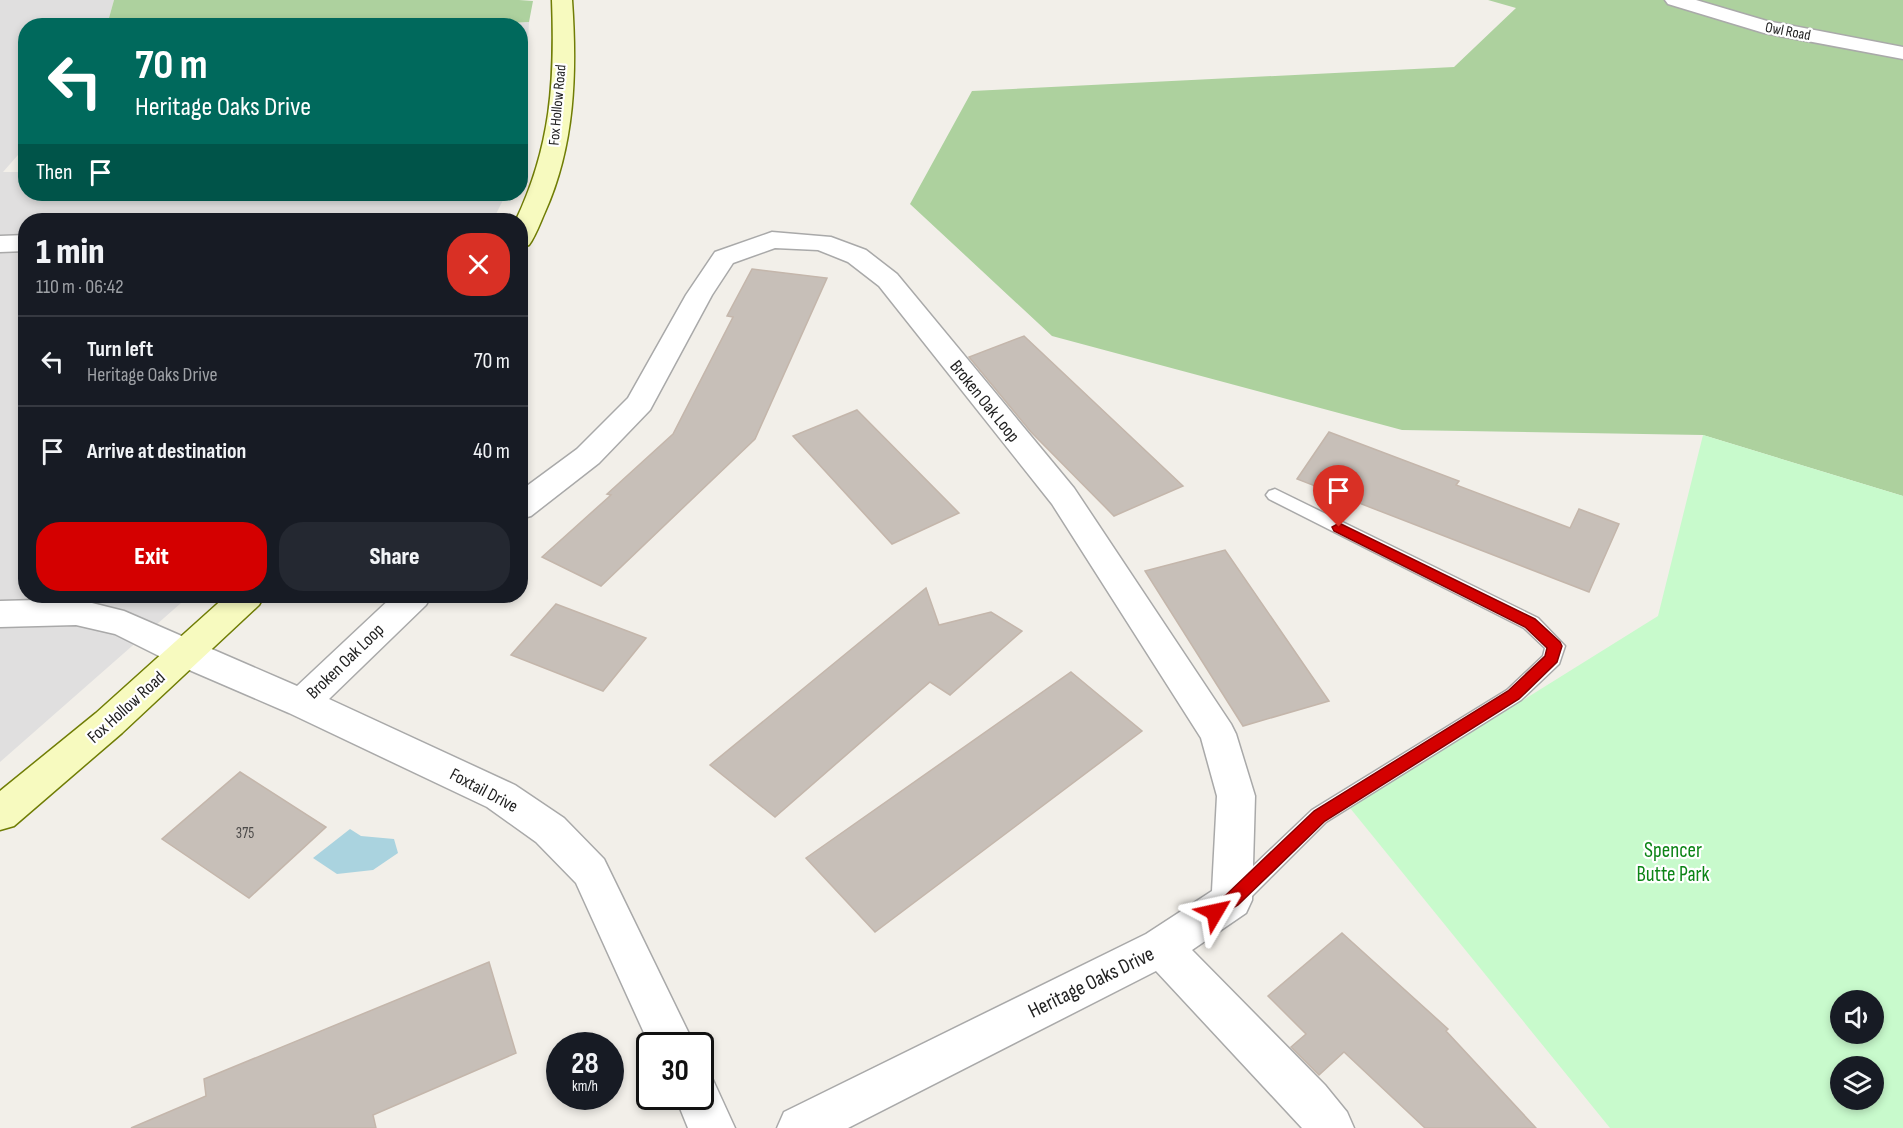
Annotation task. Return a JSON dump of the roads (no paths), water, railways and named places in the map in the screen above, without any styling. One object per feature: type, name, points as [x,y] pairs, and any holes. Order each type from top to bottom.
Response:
[{"type":"main road","name":"Fox Hollow Road","points":[[528,223],[536,206],[554,150],[560,100],[562,0]]},
{"type":"main road","name":"Fox Hollow Road","points":[[0,814],[109,723],[240,603]]},
{"type":"street","name":"Owl Road","points":[[1675,0],[1764,27],[1903,53]]},
{"type":"street","name":"Broken Oak Loop","points":[[528,502],[588,456],[640,403],[699,295],[724,258],[772,240],[822,242],[856,256],[888,280],[1063,496],[1218,734],[1236,796],[1232,900]]},
{"type":"street","points":[[0,244],[18,243]]},
{"type":"street","name":"Broken Oak Loop","points":[[302,702],[407,603]]},
{"type":"street","name":"Foxtail Drive","points":[[15,606],[76,612],[124,624],[186,654],[302,702],[501,796],[550,830],[590,871],[666,1032]]},
{"type":"street","points":[[1161,947],[1232,900]]},
{"type":"street","name":"Heritage Oaks Drive","points":[[800,1128],[1161,947],[1309,1101],[1331,1128]]},
{"type":"street","points":[[704,1110],[712,1128]]},
{"type":"lane","points":[[1232,900],[1319,816],[1514,695],[1552,658],[1555,646],[1530,623],[1275,495]]},
{"type":"water","points":[[350,829],[361,836],[394,839],[398,853],[373,870],[337,874],[313,858]]},
{"type":"park label","name":"Spencer Butte Park","points":[[1673,862]]}]
